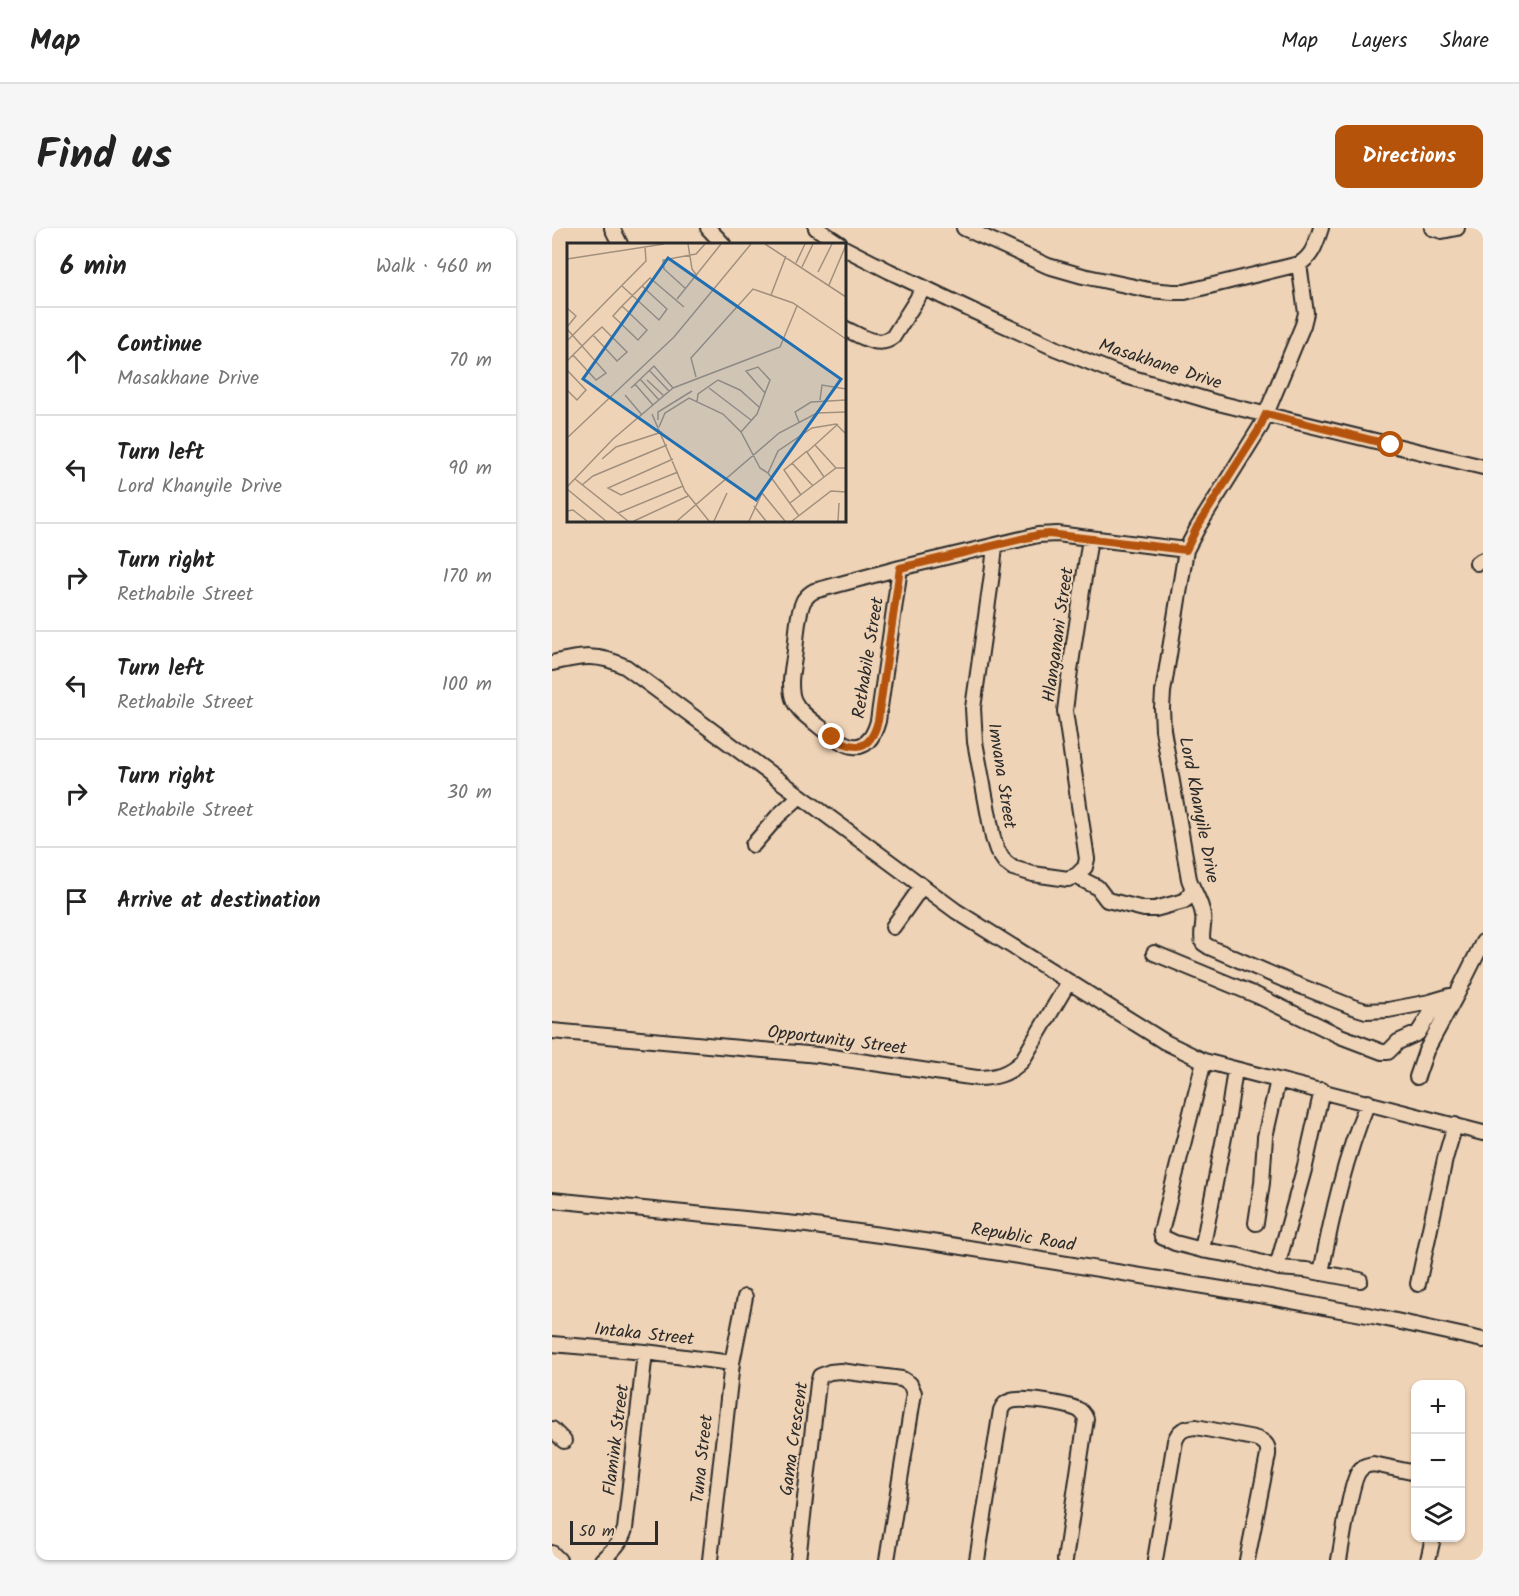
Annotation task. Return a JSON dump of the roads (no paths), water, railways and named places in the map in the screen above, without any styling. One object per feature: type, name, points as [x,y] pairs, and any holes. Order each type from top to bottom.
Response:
[{"type":"street","points":[[612,228],[620,243]]},
{"type":"street","points":[[708,228],[722,243]]},
{"type":"street","points":[[816,228],[838,243]]},
{"type":"street","points":[[964,228],[1048,266],[1099,280],[1173,292],[1185,292],[1299,264],[1311,255],[1321,228]]},
{"type":"street","points":[[1432,228],[1442,231],[1457,228]]},
{"type":"street","name":"Masakhane Drive","points":[[846,249],[924,288],[1057,349],[1119,374],[1214,402],[1483,467]]},
{"type":"street","name":"Lord Khanyile Drive","points":[[1299,264],[1305,302],[1303,325],[1258,431],[1197,527],[1186,550],[1167,660],[1162,708],[1163,730],[1192,890],[1198,898],[1203,915],[1202,941],[1209,947],[1363,1011],[1383,1011],[1439,1000],[1457,994]]},
{"type":"street","points":[[846,329],[867,339],[880,342],[890,340],[924,288]]},
{"type":"street","name":"Rethabile Street","points":[[900,568],[875,734],[858,747],[853,746],[832,737],[797,707],[792,696],[791,683],[802,605],[814,591],[900,568],[1038,535],[1090,538],[1186,550]]},
{"type":"street","name":"Hlanganani Street","points":[[1077,875],[1085,867],[1087,853],[1065,711],[1090,538]]},
{"type":"street","name":"Imvana Street","points":[[994,546],[973,708],[975,742],[993,838],[1002,859],[1013,868],[1059,879],[1068,879],[1077,875]]},
{"type":"street","points":[[552,663],[597,656],[626,667],[956,911],[1165,1042],[1204,1060],[1235,1069],[1483,1133]]},
{"type":"street","points":[[753,846],[778,816],[800,796]]},
{"type":"street","points":[[1077,875],[1097,886],[1107,900],[1144,909],[1178,904],[1188,898],[1192,890]]},
{"type":"street","points":[[893,927],[922,886]]},
{"type":"street","points":[[1417,1077],[1424,1055],[1457,994],[1479,961],[1483,942]]},
{"type":"street","points":[[1154,953],[1258,996],[1340,1036],[1382,1052],[1388,1052],[1398,1042],[1418,1033],[1439,1000]]},
{"type":"street","name":"Opportunity Street","points":[[552,1031],[818,1055],[989,1078],[1009,1072],[1022,1061],[1068,982]]},
{"type":"street","points":[[1204,1060],[1161,1232],[1162,1237],[1168,1241],[1202,1250],[1239,1256],[1277,1267],[1360,1280]]},
{"type":"street","points":[[1202,1250],[1235,1069]]},
{"type":"street","points":[[1256,1223],[1262,1183],[1265,1137],[1278,1080]]},
{"type":"street","points":[[1277,1267],[1305,1166],[1322,1090]]},
{"type":"street","points":[[1321,1273],[1344,1170],[1368,1102]]},
{"type":"street","points":[[1418,1284],[1445,1159],[1455,1125]]},
{"type":"street","name":"Republic Road","points":[[552,1200],[807,1225],[938,1242],[1259,1294],[1483,1340]]},
{"type":"street","name":"Tuna Street","points":[[710,1560],[732,1363],[745,1297]]},
{"type":"street","name":"Intaka Street","points":[[552,1344],[645,1352],[732,1363]]},
{"type":"street","name":"Flamink Street","points":[[602,1560],[621,1541],[625,1529],[645,1352]]},
{"type":"street","name":"Gama Crescent","points":[[798,1560],[818,1383],[820,1376],[840,1371],[902,1379],[910,1384],[914,1393],[887,1560]]},
{"type":"street","points":[[977,1560],[1001,1410],[1012,1400],[1031,1400],[1074,1407],[1083,1412],[1086,1419],[1065,1560]]},
{"type":"street","points":[[1155,1560],[1175,1441],[1179,1432],[1186,1428],[1196,1427],[1254,1438],[1263,1441],[1269,1448],[1247,1560]]},
{"type":"street","points":[[552,1429],[564,1441]]},
{"type":"street","points":[[1339,1560],[1354,1484],[1359,1470],[1373,1464],[1411,1472]]},
{"type":"street","points":[[1428,1560],[1432,1542]]},
{"type":"street","points":[[552,1553],[559,1560]]}]
